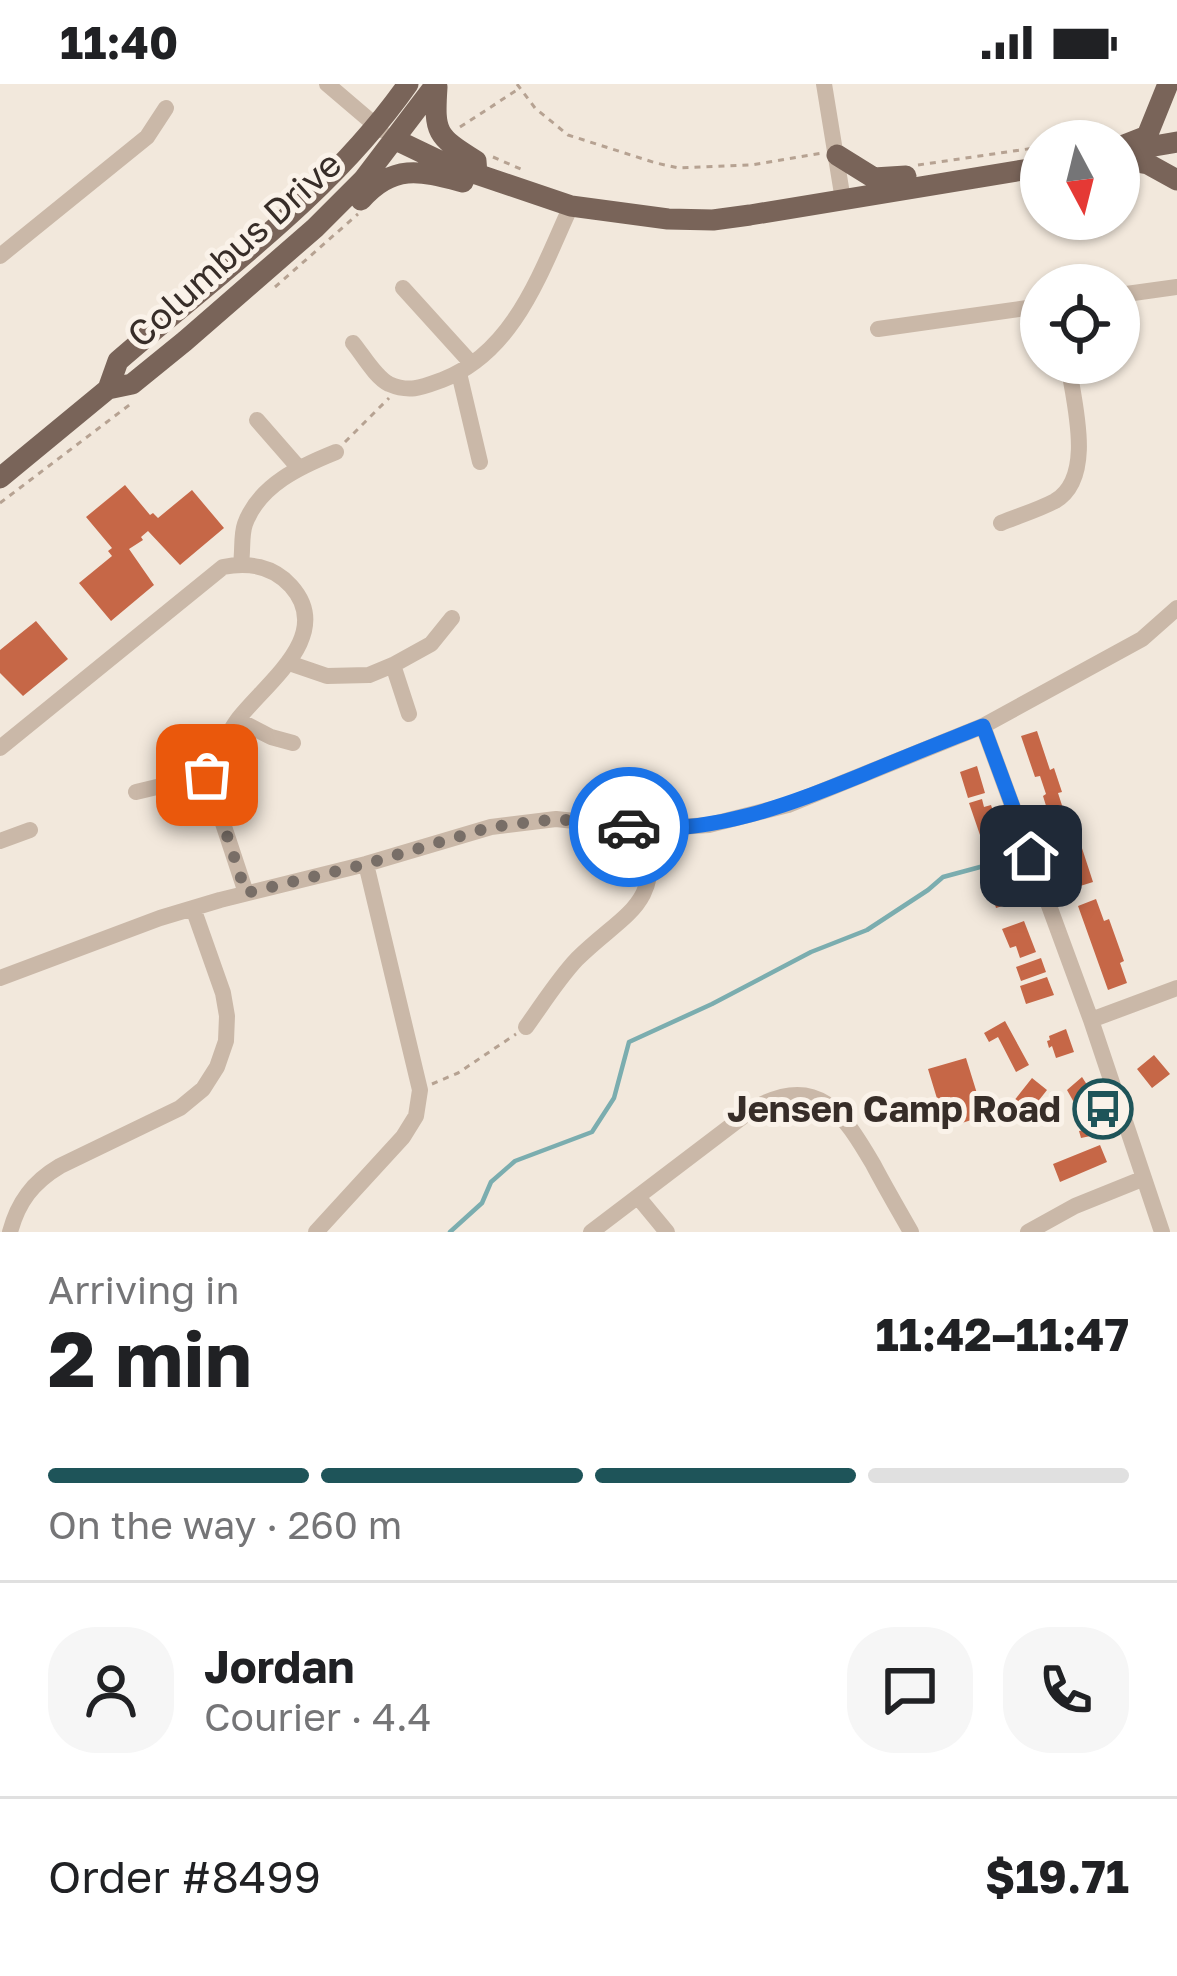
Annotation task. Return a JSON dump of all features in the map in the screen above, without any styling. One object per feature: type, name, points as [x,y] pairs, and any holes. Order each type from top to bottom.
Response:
[{"type":"main road","name":"Columbus Drive","points":[[108,389],[118,362],[319,189],[408,84]]},
{"type":"main road","name":"Columbus Drive","points":[[0,478],[108,389],[132,384],[303,239],[396,140],[436,84]]},
{"type":"main road","points":[[436,84],[438,131],[476,161],[477,175]]},
{"type":"main road","points":[[1140,140],[1147,136],[1168,84]]},
{"type":"main road","points":[[396,140],[477,175],[571,206],[668,219],[713,220],[1020,170]]},
{"type":"main road","points":[[1140,148],[1177,142]]},
{"type":"main road","points":[[836,153],[878,179],[1020,159]]},
{"type":"main road","points":[[1140,161],[1177,180]]},
{"type":"main road","points":[[303,239],[324,235],[376,184],[393,175],[418,172],[494,189],[514,187]]},
{"type":"street","points":[[327,84],[396,140]]},
{"type":"street","points":[[824,84],[843,200]]},
{"type":"street","points":[[0,256],[146,137],[166,108]]},
{"type":"street","points":[[352,343],[385,382],[413,391],[465,368],[516,319],[571,206]]},
{"type":"street","points":[[1140,292],[1177,287]]},
{"type":"street","points":[[403,288],[465,368],[480,462]]},
{"type":"street","points":[[878,328],[1020,309]]},
{"type":"street","points":[[1000,523],[1059,499],[1075,475],[1079,441],[1071,384]]},
{"type":"street","points":[[256,420],[298,467]]},
{"type":"street","points":[[242,563],[245,524],[266,492],[298,467],[336,452]]},
{"type":"street","points":[[0,748],[223,567],[242,563],[267,568],[284,578],[297,593],[305,618],[304,633],[289,663],[238,720],[207,775],[136,792]]},
{"type":"street","points":[[2,972],[193,908],[491,827],[556,819],[649,829],[709,824],[788,805],[983,726],[1142,639],[1177,608]]},
{"type":"street","points":[[289,663],[327,676],[369,675],[430,644],[452,617]]},
{"type":"street","points":[[393,665],[409,714]]},
{"type":"street","points":[[238,720],[293,742]]},
{"type":"street","points":[[983,726],[1091,1020],[1162,1232]]},
{"type":"street","points":[[207,775],[246,893]]},
{"type":"street","points":[[526,1027],[574,962],[633,909],[648,886],[649,829]]},
{"type":"street","points":[[0,842],[30,830]]},
{"type":"street","points":[[316,1232],[403,1137],[416,1116],[420,1090],[366,864]]},
{"type":"street","points":[[10,1232],[21,1203],[41,1178],[180,1108],[203,1089],[217,1067],[224,1054],[227,1016],[193,908]]},
{"type":"street","points":[[1091,1020],[1177,988]]},
{"type":"street","points":[[591,1232],[753,1109],[780,1097],[801,1096],[830,1105],[845,1118],[911,1232]]},
{"type":"street","points":[[1028,1232],[1075,1206],[1142,1179]]},
{"type":"street","points":[[638,1197],[667,1232]]},
{"type":"path","points":[[449,131],[472,122],[518,87],[568,135],[679,168],[836,153]]},
{"type":"path","points":[[899,168],[1020,150]]},
{"type":"path","points":[[481,151],[539,178]]},
{"type":"path","points":[[336,452],[389,398],[413,391]]},
{"type":"path","points":[[420,1090],[458,1073],[526,1027]]},
{"type":"building","points":[[125,485],[158,518],[192,490],[224,528],[180,565],[148,531],[129,549],[154,585],[111,621],[79,583],[112,556],[108,551],[112,548],[86,517]]},
{"type":"building","points":[[36,621],[68,659],[23,696],[0,673],[0,650]]},
{"type":"building","points":[[1037,731],[1062,792],[1058,793],[1071,833],[1056,838],[1040,776],[1035,777],[1021,736]]},
{"type":"building","points":[[977,766],[985,793],[968,798],[960,772]]},
{"type":"building","points":[[982,799],[984,807],[991,805],[999,829],[980,835],[969,803]]},
{"type":"building","points":[[1079,839],[1093,882],[1077,887],[1060,845]]},
{"type":"building","points":[[1012,884],[1018,901],[996,908],[991,890]]},
{"type":"building","points":[[1096,899],[1104,921],[1109,919],[1127,983],[1108,990],[1078,906]]},
{"type":"building","points":[[1024,921],[1036,952],[1020,958],[1002,929]]},
{"type":"building","points":[[1041,958],[1046,972],[1021,981],[1016,967]]},
{"type":"building","points":[[1047,977],[1054,995],[1026,1004],[1020,986]]},
{"type":"building","points":[[1005,1021],[1029,1065],[1016,1072],[998,1037],[989,1042],[984,1033]]},
{"type":"building","points":[[1066,1029],[1074,1052],[1056,1058],[1047,1041]]},
{"type":"building","points":[[1154,1055],[1170,1074],[1152,1088],[1137,1069]]},
{"type":"building","points":[[966,1058],[984,1116],[946,1128],[928,1069]]},
{"type":"building","points":[[1082,1077],[1091,1091],[1076,1106],[1067,1090]]},
{"type":"building","points":[[1032,1078],[1047,1090],[1028,1114],[1013,1102]]},
{"type":"building","points":[[1101,1113],[1105,1133],[1081,1138],[1079,1131],[1085,1130],[1090,1115]]},
{"type":"building","points":[[1100,1145],[1107,1162],[1060,1182],[1053,1164]]},
{"type":"waterway","points":[[450,1232],[482,1203],[491,1182],[515,1161],[592,1132],[614,1098],[629,1042],[811,952],[867,930],[943,877],[1006,860]]},
{"type":"way so far","points":[[207,775],[246,893],[491,827],[556,819],[629,827]]},
{"type":"place","name":"Jensen Camp Road","points":[[1103,1109]]},
{"type":"route","points":[[629,827],[709,824],[748,817],[983,726],[1031,856]]}]
